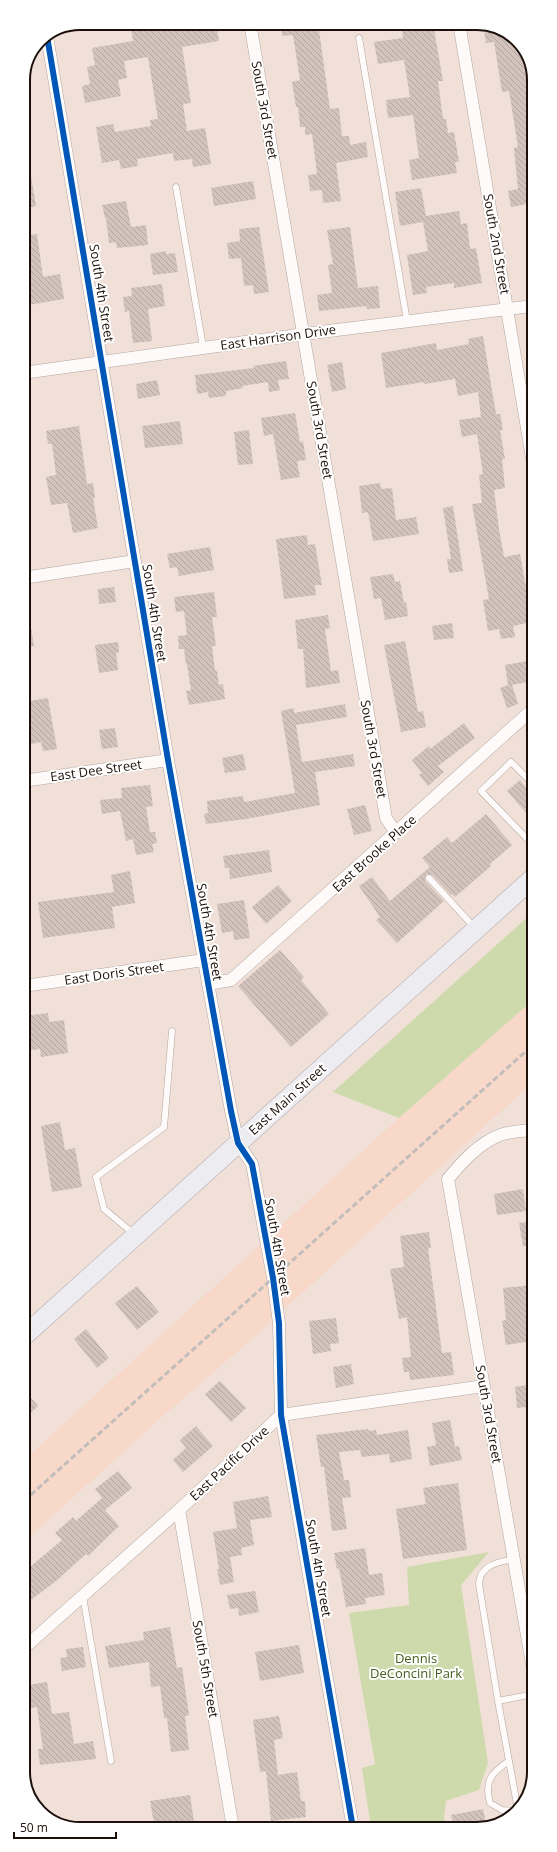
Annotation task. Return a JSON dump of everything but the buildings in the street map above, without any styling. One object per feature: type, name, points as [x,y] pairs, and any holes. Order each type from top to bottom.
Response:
[{"type":"main road","name":"East Main Street","points":[[30,1331],[527,883]]},
{"type":"street","name":"South 3rd Street","points":[[251,30],[386,818],[396,833]]},
{"type":"street","name":"South 2nd Street","points":[[460,30],[527,427]]},
{"type":"street","name":"South 4th Street","points":[[48,42],[168,760],[230,1111],[238,1143],[252,1164],[272,1278],[279,1323],[281,1415],[352,1822]]},
{"type":"street","name":"East Harrison Drive","points":[[30,372],[304,334],[527,307]]},
{"type":"street","points":[[30,577],[135,562]]},
{"type":"street","name":"East Brooke Place","points":[[208,984],[231,980],[527,714]]},
{"type":"street","name":"East Dee Street","points":[[30,780],[168,760]]},
{"type":"street","name":"East Doris Street","points":[[30,985],[204,960]]},
{"type":"street","name":"South 3rd Street","points":[[527,1131],[501,1134],[491,1139],[465,1158],[448,1179],[527,1625]]},
{"type":"street","points":[[281,1415],[484,1386]]},
{"type":"street","name":"East Pacific Drive","points":[[30,1643],[179,1510],[281,1415]]},
{"type":"street","name":"South 5th Street","points":[[179,1510],[232,1822]]},
{"type":"lane","points":[[359,38],[407,321]]},
{"type":"lane","points":[[176,187],[203,348]]},
{"type":"lane","points":[[527,778],[511,762],[481,791],[527,839]]},
{"type":"lane","points":[[429,878],[476,929]]},
{"type":"lane","points":[[136,1235],[104,1210],[96,1177],[164,1127],[172,1031]]},
{"type":"lane","points":[[514,1558],[494,1563],[486,1568],[479,1576],[479,1584],[517,1803]]},
{"type":"lane","points":[[83,1596],[111,1761]]},
{"type":"lane","points":[[498,1701],[527,1695]]},
{"type":"lane","points":[[509,1760],[498,1768],[490,1778],[487,1792],[490,1804],[502,1810],[510,1810]]},
{"type":"shaded area","points":[[527,1005],[527,1087],[253,1338],[163,1416],[30,1537],[30,1455],[399,1118]]},
{"type":"green space","points":[[527,917],[527,1005],[399,1118],[333,1092]]},
{"type":"green space","name":"Dennis DeConcini Park","points":[[489,1552],[461,1585],[488,1763],[479,1790],[446,1801],[444,1816],[445,1822],[370,1822],[362,1768],[375,1764],[349,1613],[409,1605],[407,1567]]},
{"type":"railway","points":[[30,1496],[527,1050]]},
{"type":"cycle path","points":[[48,42],[168,760],[231,1111],[238,1143],[252,1164],[273,1278],[279,1323],[281,1415],[352,1822]]}]
